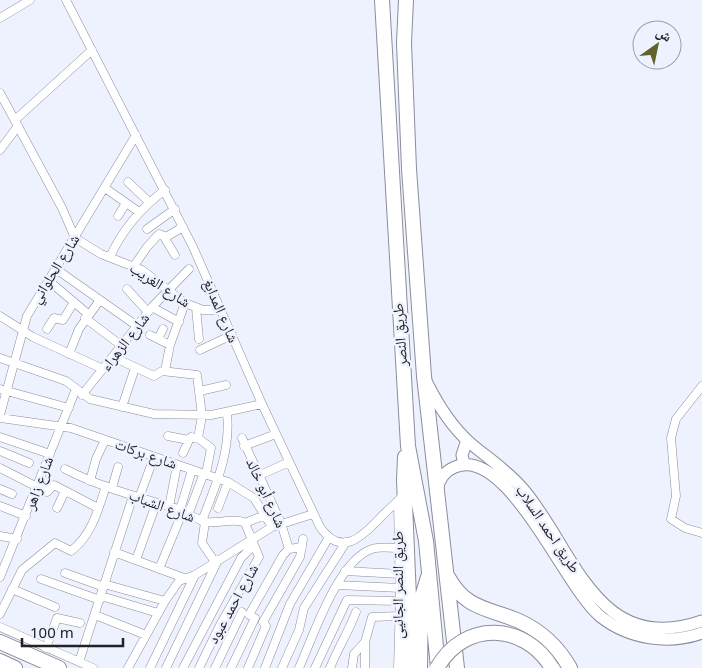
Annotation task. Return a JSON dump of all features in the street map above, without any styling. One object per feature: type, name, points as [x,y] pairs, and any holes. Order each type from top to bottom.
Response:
[{"type":"highway","name":"طريق النصر","points":[[382,0],[408,446],[430,572],[437,668]]},
{"type":"highway","name":"طريق النصر","points":[[406,0],[404,43],[409,169],[424,376],[457,668]]},
{"type":"highway","points":[[406,668],[409,598],[406,518],[401,498],[408,446]]},
{"type":"highway","points":[[420,668],[421,600],[430,572]]},
{"type":"highway","points":[[446,572],[453,586],[470,603],[484,610],[518,621],[540,634],[559,652],[570,668]]},
{"type":"highway","points":[[437,668],[450,650],[461,642],[474,636],[496,632],[512,635],[528,643],[540,652],[552,668]]},
{"type":"highway","points":[[0,642],[59,668]]},
{"type":"highway","points":[[0,661],[15,668]]},
{"type":"street","points":[[0,18],[30,0]]},
{"type":"street","name":"شارع المدابغ","points":[[66,0],[175,209],[313,514],[320,527],[329,537]]},
{"type":"street","points":[[1,147],[16,123],[92,50]]},
{"type":"street","points":[[0,93],[62,208],[75,238]]},
{"type":"street","name":"شارع الحلواني","points":[[0,417],[3,389],[32,306],[75,238],[136,134]]},
{"type":"street","points":[[128,182],[149,202]]},
{"type":"street","points":[[105,188],[138,212]]},
{"type":"street","points":[[110,257],[122,234],[138,212],[165,190]]},
{"type":"street","points":[[118,216],[126,203]]},
{"type":"street","points":[[147,229],[175,209]]},
{"type":"street","points":[[164,237],[183,227]]},
{"type":"street","points":[[134,266],[159,234],[164,237],[175,255]]},
{"type":"street","name":"شارع الغريب","points":[[75,238],[110,257],[134,266],[185,303],[196,308],[222,310]]},
{"type":"street","points":[[56,269],[137,326]]},
{"type":"street","name":"شارع الزهراء","points":[[82,395],[150,310],[189,269]]},
{"type":"street","points":[[49,281],[122,346]]},
{"type":"street","points":[[127,289],[150,310],[179,322]]},
{"type":"street","points":[[69,354],[87,316],[100,300]]},
{"type":"street","points":[[47,329],[54,318],[63,320],[74,302]]},
{"type":"street","points":[[165,371],[170,345],[185,303]]},
{"type":"street","points":[[196,308],[199,339]]},
{"type":"street","points":[[0,316],[22,331],[103,369]]},
{"type":"street","points":[[158,339],[163,329]]},
{"type":"street","points":[[150,335],[170,345]]},
{"type":"street","points":[[200,350],[232,336]]},
{"type":"street","points":[[113,357],[156,376],[161,371],[196,374],[200,391],[202,416],[199,439]]},
{"type":"street","points":[[0,358],[66,380],[82,395],[154,414],[202,416],[226,413],[262,404]]},
{"type":"street","points":[[122,407],[135,368]]},
{"type":"street","name":"طريق احمد السلاب","points":[[424,376],[444,413],[467,440],[523,489],[586,585],[602,604],[622,617],[644,625],[676,628],[702,621]]},
{"type":"street","points":[[200,391],[226,385]]},
{"type":"street","points":[[702,386],[676,419],[671,438],[676,496],[671,518],[685,528],[702,533]]},
{"type":"street","points":[[3,389],[69,408]]},
{"type":"street","name":"شارع زاهر","points":[[0,578],[76,389]]},
{"type":"street","points":[[216,561],[202,543],[204,521],[227,447],[226,413]]},
{"type":"street","name":"شارع بركات","points":[[0,417],[62,426],[228,482],[248,493],[260,505],[272,527]]},
{"type":"street","name":"شارع أبو خالد","points":[[276,434],[243,442],[281,523],[289,549]]},
{"type":"street","points":[[168,436],[189,440]]},
{"type":"street","points":[[0,437],[50,454]]},
{"type":"street","points":[[159,569],[184,512],[205,474],[211,447],[199,439],[190,437],[183,453]]},
{"type":"street","points":[[90,481],[96,459],[105,440]]},
{"type":"street","points":[[436,491],[446,473],[464,464],[462,455],[467,440]]},
{"type":"street","points":[[0,451],[29,463]]},
{"type":"street","points":[[79,662],[114,552],[154,457]]},
{"type":"street","points":[[258,476],[289,462]]},
{"type":"street","name":"طريق احمد السلاب","points":[[464,464],[484,469],[511,492],[581,596],[602,617],[627,632],[656,638],[685,637],[702,633]]},
{"type":"street","points":[[168,507],[176,465]]},
{"type":"street","points":[[0,614],[26,566],[57,543],[67,550],[73,550],[90,529],[118,467]]},
{"type":"street","points":[[0,468],[48,492],[53,485],[98,508]]},
{"type":"street","name":"شارع الشباب","points":[[65,470],[90,481],[184,512],[204,521],[221,523],[238,520],[244,523]]},
{"type":"street","points":[[184,512],[192,470]]},
{"type":"street","points":[[218,508],[228,482]]},
{"type":"street","points":[[0,489],[12,494]]},
{"type":"street","points":[[57,508],[65,491]]},
{"type":"street","points":[[265,668],[290,604],[329,537],[346,542],[362,538],[401,498]]},
{"type":"street","name":"طريق النصر الجانيى","points":[[398,668],[400,574],[398,548],[401,498]]},
{"type":"street","points":[[136,560],[156,504]]},
{"type":"street","points":[[0,506],[26,516]]},
{"type":"street","points":[[114,552],[184,578],[196,575],[216,561],[252,542],[272,527],[313,514]]},
{"type":"street","points":[[252,542],[244,523],[265,515]]},
{"type":"street","points":[[0,536],[17,539]]},
{"type":"street","points":[[182,668],[241,558],[252,542]]},
{"type":"street","name":"شارع احمد عبود","points":[[199,668],[230,606],[258,559],[258,552],[252,542]]},
{"type":"street","points":[[282,668],[299,630],[304,608],[346,542]]},
{"type":"street","points":[[215,668],[249,615],[283,555],[289,549],[302,543],[300,556],[263,622]]},
{"type":"street","points":[[299,668],[320,617],[345,571],[358,556],[372,549],[398,548]]},
{"type":"street","points":[[166,668],[216,561]]},
{"type":"street","points":[[345,571],[400,574]]},
{"type":"street","points":[[65,573],[104,586],[165,601]]},
{"type":"street","points":[[150,668],[196,575]]},
{"type":"street","points":[[0,578],[13,587],[55,607]]},
{"type":"street","points":[[128,668],[165,601],[184,578]]},
{"type":"street","points":[[41,579],[100,598],[158,613]]},
{"type":"street","points":[[338,584],[400,588]]},
{"type":"street","points":[[315,668],[347,600],[400,601]]},
{"type":"street","points":[[230,606],[263,622],[266,626],[248,668]]},
{"type":"street","points":[[330,668],[341,641],[347,637],[356,612]]},
{"type":"street","points":[[95,615],[146,634]]},
{"type":"street","points":[[231,668],[249,615]]},
{"type":"street","points":[[365,668],[366,642],[372,617],[400,616]]},
{"type":"street","points":[[46,648],[57,618],[80,623]]},
{"type":"street","points":[[0,627],[93,668]]},
{"type":"street","points":[[352,668],[354,654],[366,642]]}]
